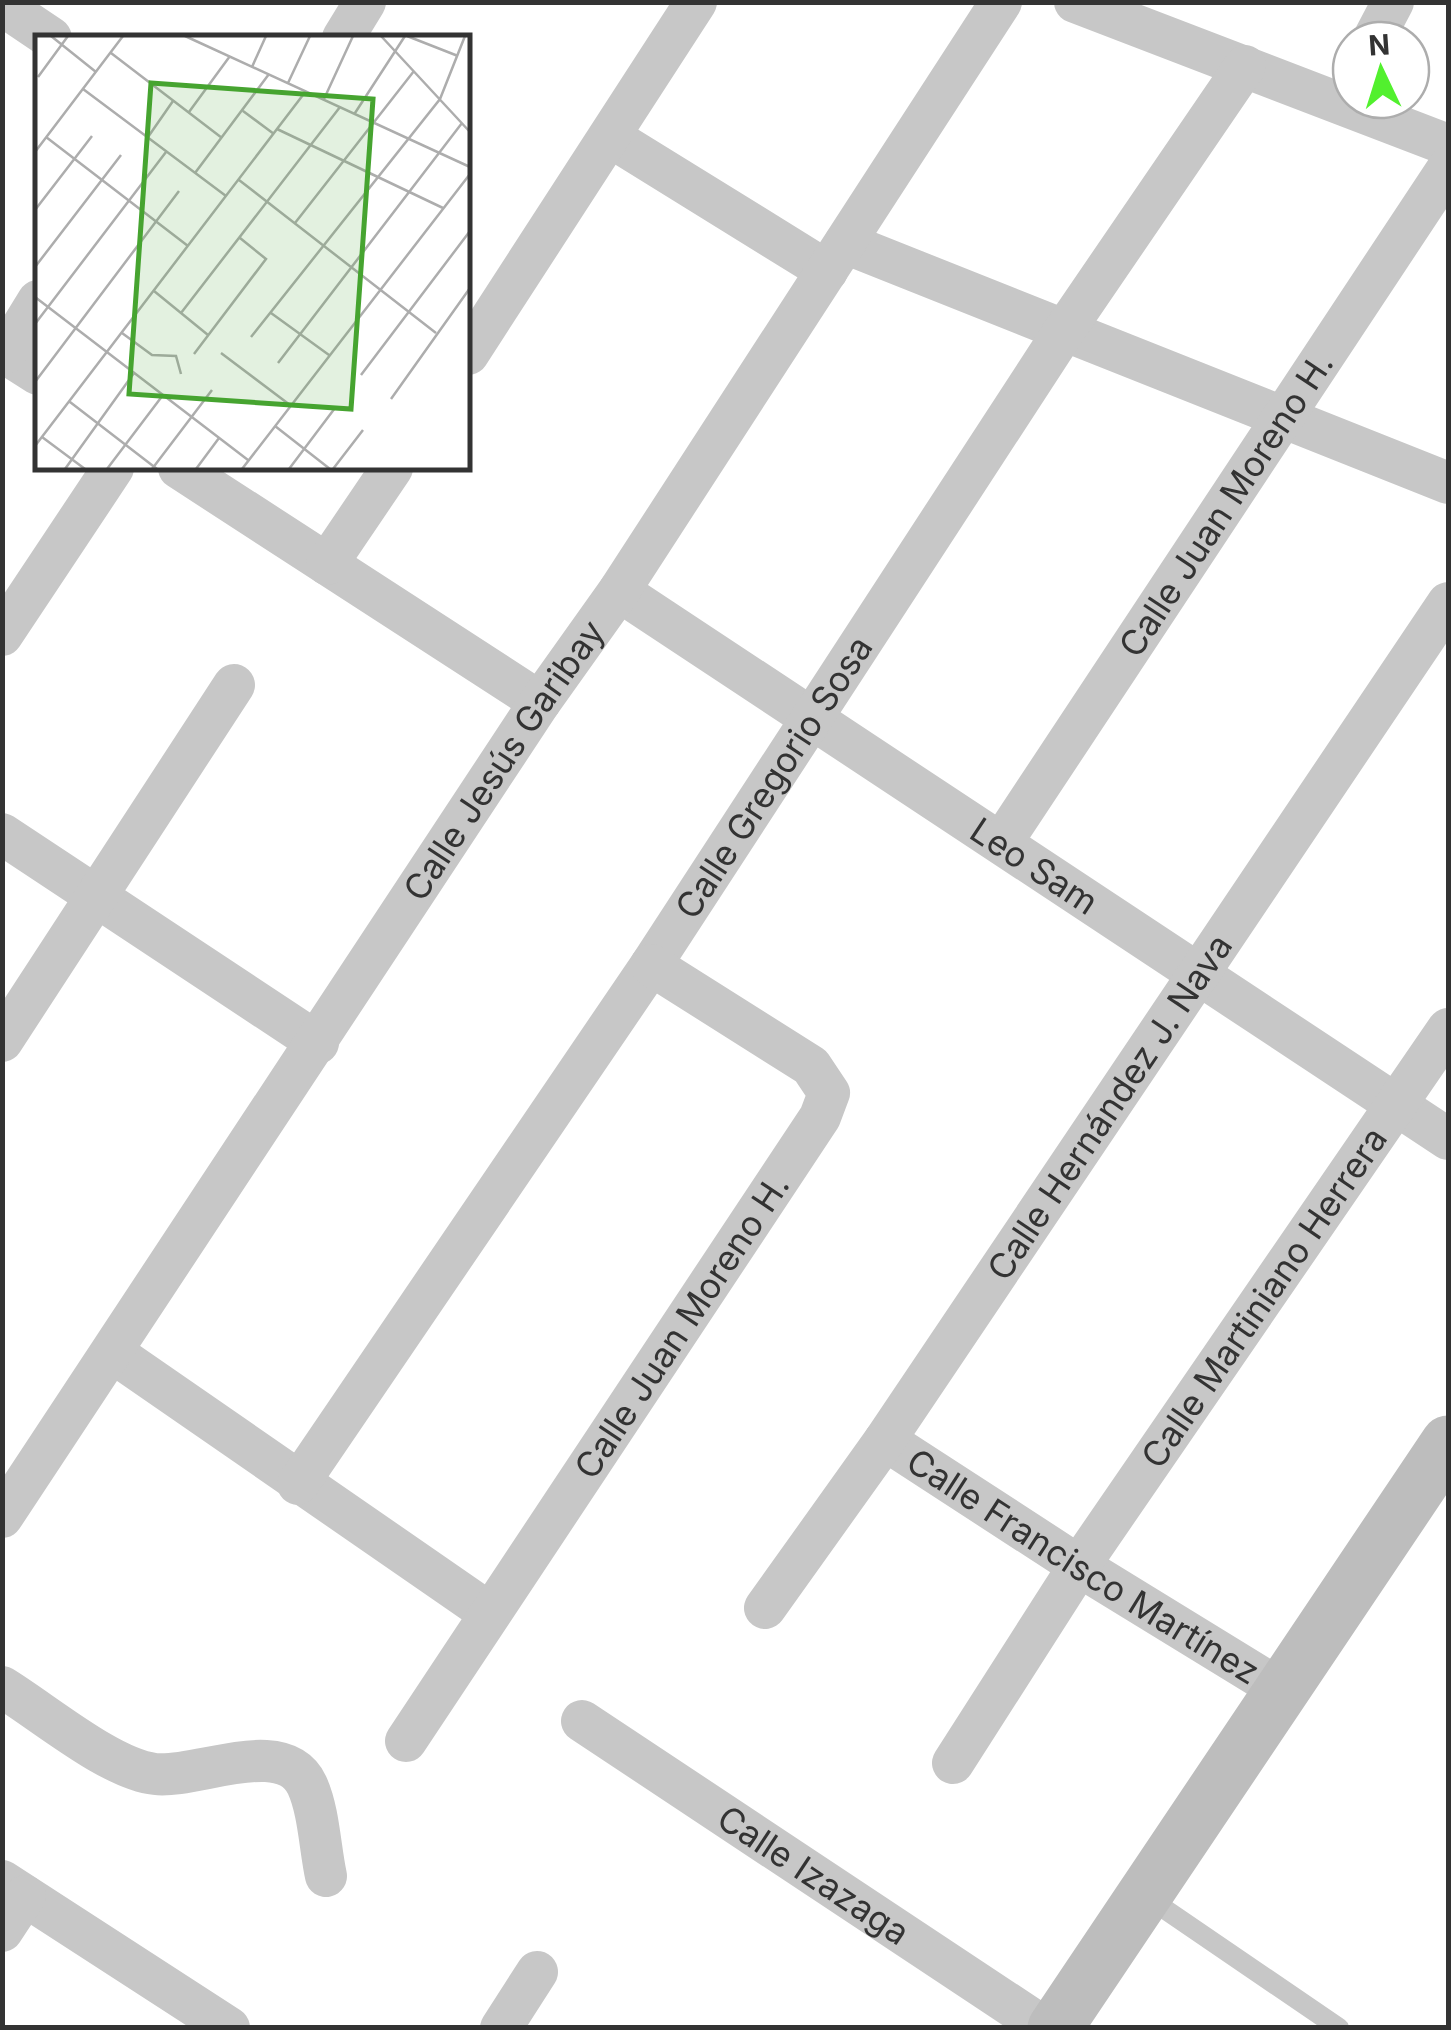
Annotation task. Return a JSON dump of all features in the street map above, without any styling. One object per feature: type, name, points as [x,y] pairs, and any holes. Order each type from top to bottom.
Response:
[{"type":"street","points":[[345,35],[365,2]]},
{"type":"street","points":[[475,328],[612,138],[696,2]]},
{"type":"street","name":"Calle Jesús Garibay","points":[[2,1517],[318,1044],[540,702],[620,592],[1000,2]]},
{"type":"street","points":[[1075,2],[1139,13],[1245,66],[1331,88]]},
{"type":"street","points":[[2,5],[47,35]]},
{"type":"street","name":"Calle Gregorio Sosa","points":[[298,1484],[651,966],[1064,331],[1245,66]]},
{"type":"street","points":[[1400,120],[1448,145]]},
{"type":"street","points":[[612,138],[836,257],[1064,331],[1448,483]]},
{"type":"street","name":"Calle Juan Moreno H.","points":[[1002,842],[1448,168]]},
{"type":"street","points":[[15,360],[35,309]]},
{"type":"street","points":[[2,635],[111,470]]},
{"type":"street","points":[[182,470],[540,702]]},
{"type":"street","points":[[328,564],[391,470]]},
{"type":"street","name":"Leo Sam","points":[[620,592],[1448,1140]]},
{"type":"street","name":"Calle Hernández J. Nava","points":[[765,1608],[884,1440],[1448,603]]},
{"type":"street","points":[[2,1041],[234,685]]},
{"type":"street","points":[[2,834],[318,1044]]},
{"type":"street","name":"Calle Juan Moreno H.","points":[[406,1741],[820,1117],[828,1093],[810,1066],[651,966]]},
{"type":"street","name":"Calle Martiniano Herrera","points":[[952,1763],[1079,1566],[1448,1029]]},
{"type":"street","points":[[112,1352],[488,1612]]},
{"type":"street","name":"Calle Francisco Martínez","points":[[884,1440],[1079,1566],[1283,1690]]},
{"type":"street","points":[[1055,2028],[1148,1897],[1448,1443]]},
{"type":"street","points":[[2,1687],[130,1769],[158,1775],[263,1760],[290,1766],[307,1784],[326,1876]]},
{"type":"street","name":"Calle Izazaga","points":[[582,1721],[1046,2028]]},
{"type":"street","points":[[10,1902],[223,2026]]},
{"type":"street","points":[[501,2028],[536,1972]]},
{"type":"lane","points":[[1148,1897],[1340,2028]]}]
